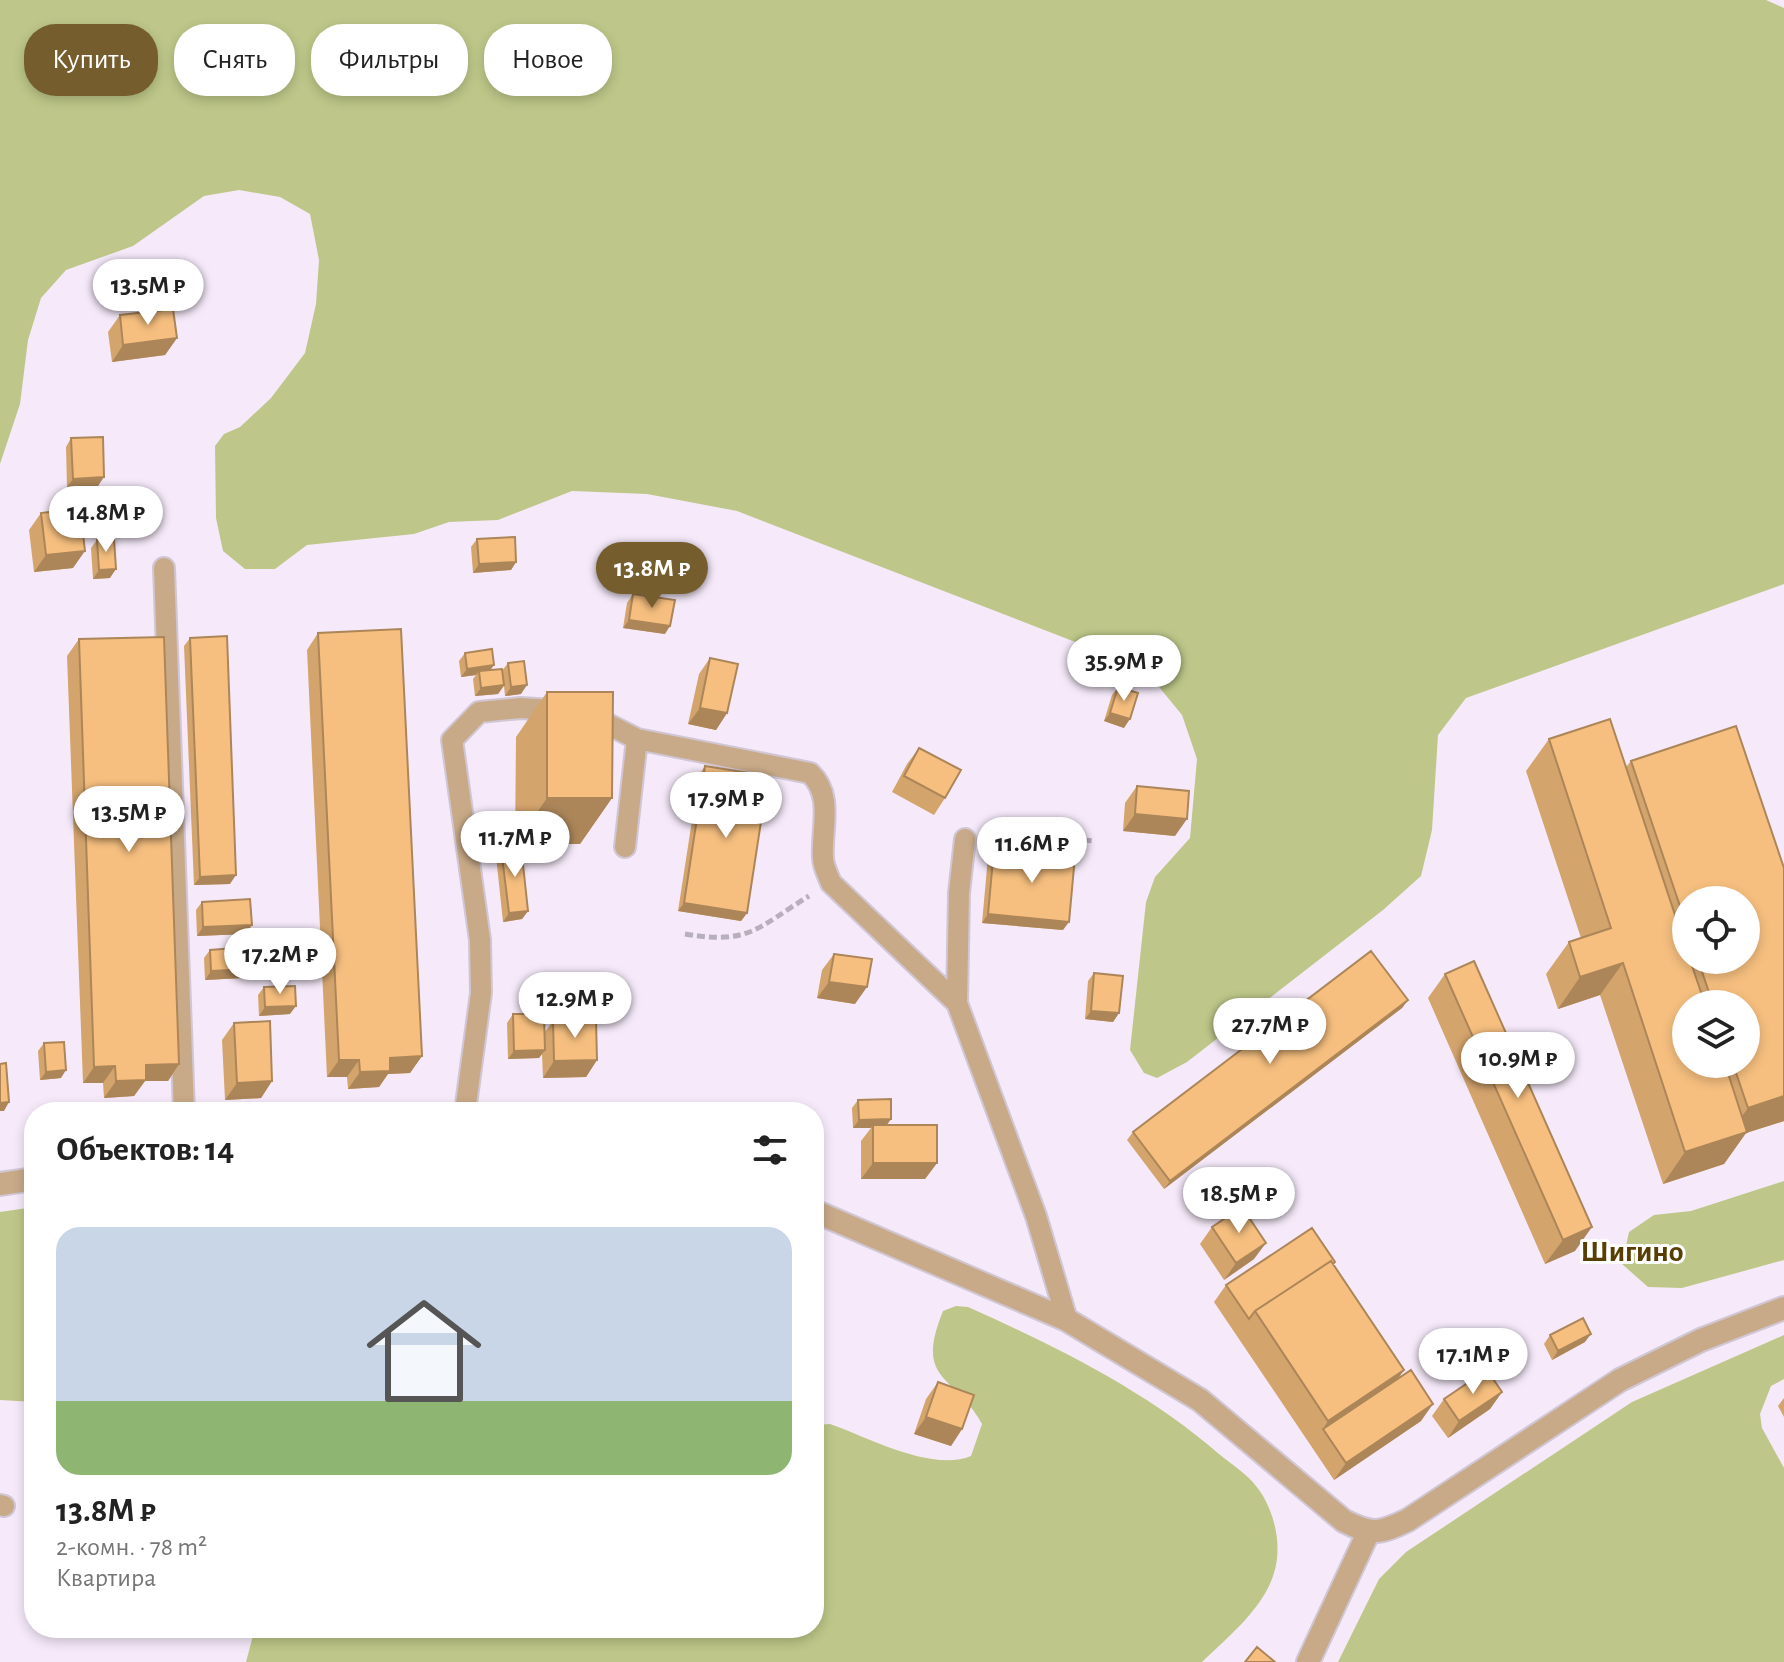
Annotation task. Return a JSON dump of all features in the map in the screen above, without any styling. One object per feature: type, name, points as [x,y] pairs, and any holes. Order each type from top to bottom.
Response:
[{"type":"street","points":[[0,1184],[24,1180]]},
{"type":"street","points":[[824,1218],[1067,1320],[1200,1400],[1344,1521],[1368,1533],[1388,1530],[1420,1513],[1620,1380],[1701,1340],[1784,1308]]},
{"type":"street","points":[[1308,1662],[1368,1533]]},
{"type":"lane","points":[[164,568],[184,1102]]},
{"type":"lane","points":[[466,1102],[481,993],[480,940],[452,740],[479,712],[521,708],[584,712],[637,739],[810,773],[822,784],[825,803],[822,862],[831,883],[957,1003]]},
{"type":"lane","points":[[625,847],[637,739]]},
{"type":"lane","points":[[965,839],[959,893],[957,1003],[1036,1216],[1067,1320]]},
{"type":"path","points":[[965,839],[981,831],[1095,841]]},
{"type":"path","points":[[685,934],[721,940],[739,938],[831,883]]},
{"type":"green space","points":[[0,0],[1766,0],[1784,8],[1784,584],[1466,698],[1438,735],[1432,830],[1421,876],[1383,910],[1187,1062],[1157,1078],[1144,1073],[1130,1050],[1146,902],[1155,877],[1190,838],[1197,759],[1182,715],[1155,682],[1083,645],[737,511],[647,494],[572,491],[498,520],[449,522],[414,534],[307,545],[275,569],[245,569],[223,551],[216,518],[215,446],[224,434],[240,427],[271,398],[305,353],[316,304],[319,260],[310,214],[280,197],[239,190],[204,196],[133,246],[66,270],[41,298],[28,340],[20,404],[0,464]]},
{"type":"green space","points":[[1784,1181],[1784,1260],[1682,1288],[1648,1287],[1622,1264],[1629,1232],[1654,1215],[1691,1211]]},
{"type":"green space","points":[[24,1208],[24,1401],[0,1400],[0,1212]]},
{"type":"green space","points":[[956,1306],[968,1307],[1099,1372],[1191,1431],[1256,1486],[1268,1505],[1275,1527],[1278,1551],[1274,1573],[1253,1610],[1202,1662],[246,1662],[252,1638],[824,1638],[824,1424],[919,1457],[955,1460],[971,1456],[982,1424],[935,1365],[935,1334],[943,1311]]},
{"type":"green space","points":[[1784,1335],[1784,1379],[1771,1386],[1760,1414],[1762,1428],[1784,1468],[1784,1662],[1338,1662],[1379,1579],[1406,1552],[1632,1402]]},
{"type":"building","points":[[173,309],[177,338],[123,345],[120,315]]},
{"type":"building","points":[[103,437],[104,477],[73,479],[71,438]]},
{"type":"building","points":[[80,508],[85,551],[46,555],[41,513]]},
{"type":"building","points":[[515,537],[516,562],[479,564],[477,539]]},
{"type":"building","points":[[114,539],[116,569],[99,570],[97,540]]},
{"type":"building","points":[[633,594],[675,600],[670,626],[629,620]]},
{"type":"building","points":[[401,629],[422,1056],[390,1058],[390,1071],[360,1072],[359,1060],[339,1060],[318,633]]},
{"type":"building","points":[[227,636],[236,875],[200,877],[190,638]]},
{"type":"building","points":[[164,637],[179,1064],[146,1065],[146,1080],[116,1081],[115,1066],[94,1067],[79,639]]},
{"type":"building","points":[[492,649],[494,665],[467,669],[465,653]]},
{"type":"building","points":[[710,658],[738,664],[727,713],[700,708]]},
{"type":"building","points":[[524,661],[527,685],[511,687],[508,663]]},
{"type":"building","points":[[502,669],[504,685],[481,688],[479,671]]},
{"type":"building","points":[[1118,687],[1138,693],[1130,719],[1110,713]]},
{"type":"building","points":[[547,692],[613,692],[612,798],[547,798]]},
{"type":"building","points":[[1610,719],[1672,906],[1672,974],[1695,974],[1700,990],[1672,990],[1672,1078],[1730,1078],[1747,1132],[1685,1152],[1623,963],[1580,977],[1569,942],[1611,928],[1549,739]]},
{"type":"building","points":[[1736,726],[1784,868],[1784,1096],[1748,1108],[1738,1078],[1760,1078],[1760,990],[1708,990],[1703,974],[1760,974],[1760,886],[1673,886],[1631,761]]},
{"type":"building","points":[[919,748],[961,770],[945,798],[904,776]]},
{"type":"building","points":[[705,766],[768,776],[747,913],[684,903]]},
{"type":"building","points":[[1137,786],[1189,791],[1187,819],[1135,814]]},
{"type":"building","points":[[521,846],[528,911],[509,913],[501,848]]},
{"type":"building","points":[[994,849],[1075,856],[1069,922],[988,914]]},
{"type":"building","points":[[250,899],[252,925],[203,927],[202,902]]},
{"type":"building","points":[[248,947],[249,969],[211,971],[210,950]]},
{"type":"building","points":[[1371,951],[1408,1000],[1170,1181],[1133,1132]]},
{"type":"building","points":[[834,954],[872,959],[867,987],[829,982]]},
{"type":"building","points":[[1474,961],[1592,1227],[1563,1240],[1445,974]]},
{"type":"building","points":[[1094,973],[1123,976],[1119,1013],[1091,1011]]},
{"type":"building","points":[[295,986],[296,1006],[265,1007],[264,987]]},
{"type":"building","points":[[513,1014],[544,1014],[545,1050],[514,1051]]},
{"type":"building","points":[[596,1020],[597,1060],[554,1061],[553,1021]]},
{"type":"building","points":[[270,1021],[272,1081],[237,1083],[234,1023]]},
{"type":"building","points":[[64,1042],[66,1070],[46,1072],[44,1043]]},
{"type":"building","points":[[6,1063],[9,1102],[0,1103],[0,1064]]},
{"type":"building","points":[[891,1099],[891,1119],[859,1120],[858,1100]]},
{"type":"building","points":[[873,1125],[937,1125],[937,1163],[873,1163]]},
{"type":"building","points":[[1242,1207],[1266,1243],[1236,1263],[1212,1227]]},
{"type":"building","points":[[1312,1228],[1335,1262],[1333,1264],[1331,1261],[1255,1311],[1249,1319],[1226,1285]]},
{"type":"building","points":[[1331,1261],[1404,1370],[1328,1421],[1255,1311]]},
{"type":"building","points":[[1583,1318],[1591,1334],[1558,1351],[1550,1335]]},
{"type":"building","points":[[1411,1370],[1433,1404],[1346,1463],[1323,1429]]},
{"type":"building","points":[[1487,1370],[1502,1392],[1459,1421],[1444,1399]]},
{"type":"building","points":[[938,1382],[974,1395],[962,1429],[926,1417]]},
{"type":"building","points":[[1257,1647],[1275,1662],[1245,1662]]},
{"type":"district","name":"Шигино","points":[[1632,1251]]}]
